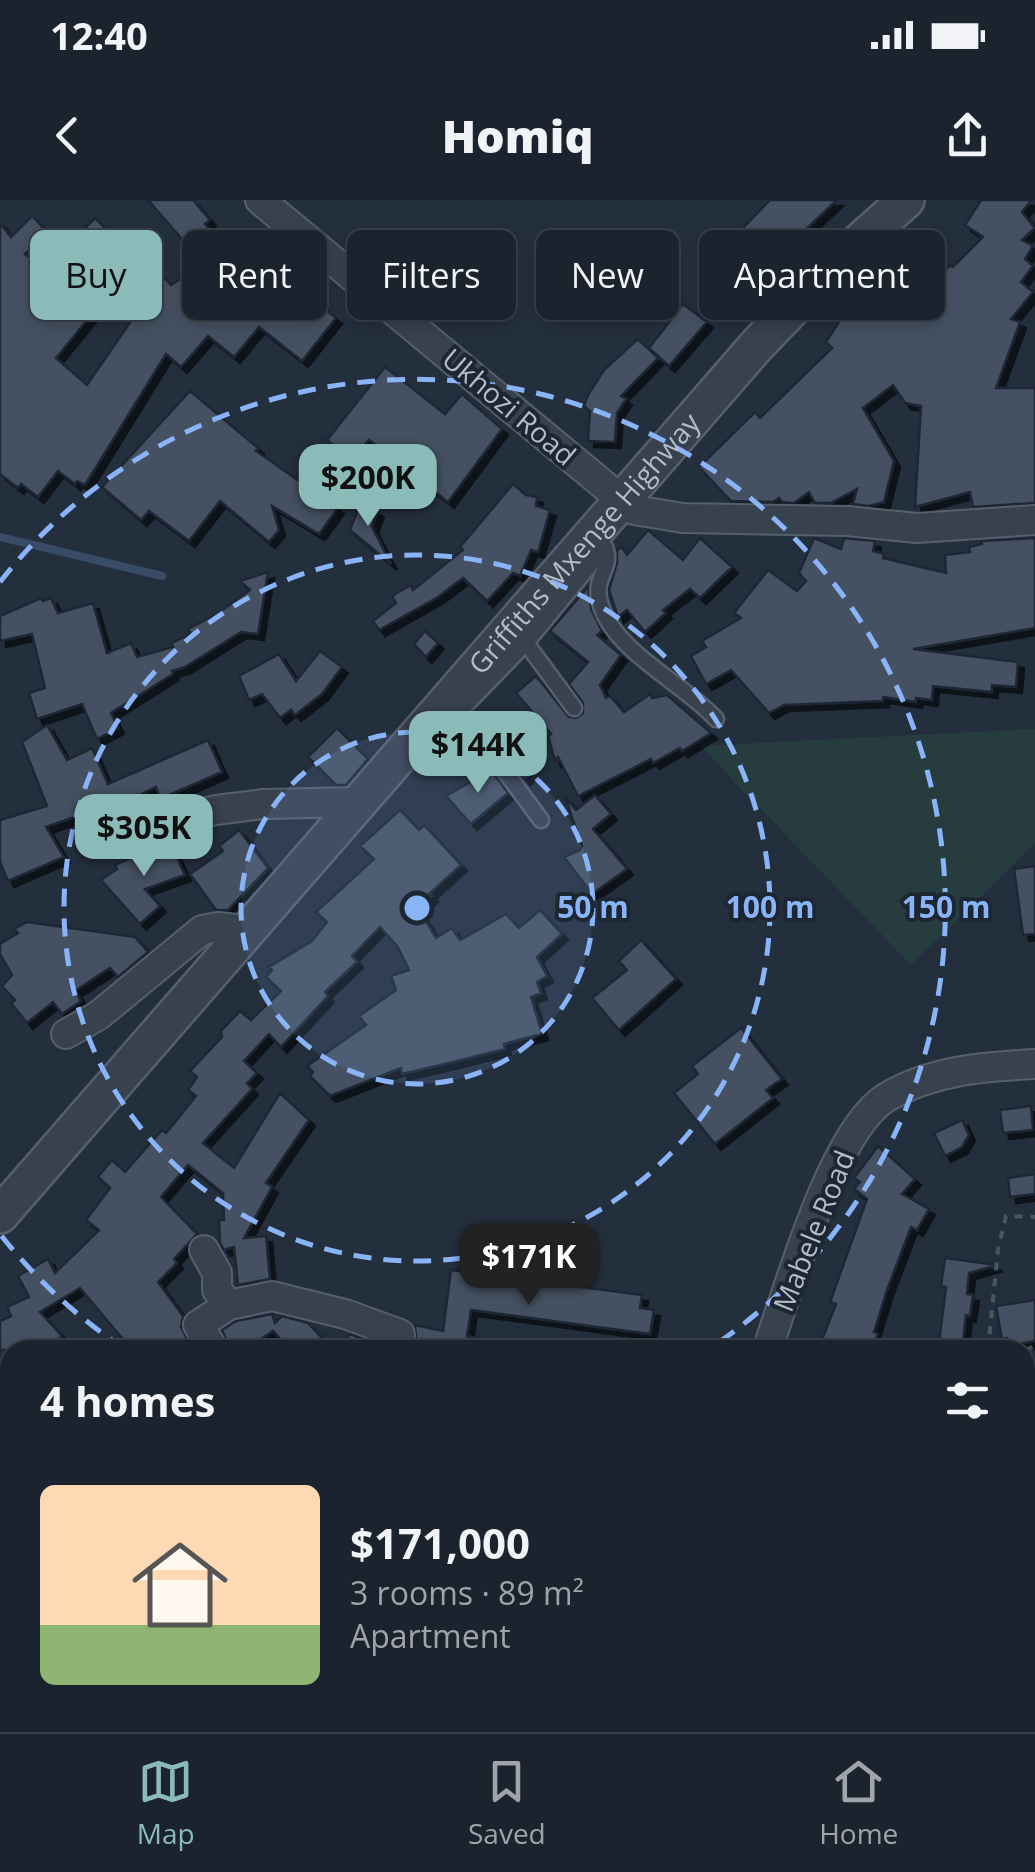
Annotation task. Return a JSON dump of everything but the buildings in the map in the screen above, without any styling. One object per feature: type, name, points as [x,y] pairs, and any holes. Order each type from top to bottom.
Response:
[{"type":"street","name":"Ukhozi Road","points":[[260,200],[619,500]]},
{"type":"street","name":"Griffiths Mxenge Highway","points":[[0,1215],[358,802],[600,537],[619,500],[758,344],[895,204]]},
{"type":"street","points":[[619,500],[646,514],[712,519],[830,520],[928,528],[1035,520]]},
{"type":"street","points":[[132,830],[216,810],[264,804],[358,802]]},
{"type":"street","points":[[66,1034],[99,1015],[202,930],[246,930]]},
{"type":"street","name":"Mabele Road","points":[[771,1340],[836,1164],[865,1118],[883,1099],[917,1082],[966,1068],[1035,1064]]},
{"type":"street","points":[[204,1250],[217,1273],[217,1290],[229,1305]]},
{"type":"street","points":[[208,1340],[198,1325],[229,1305],[272,1296],[345,1314],[400,1334],[400,1340]]},
{"type":"lane","points":[[541,820],[464,716],[464,708],[526,643],[600,537]]},
{"type":"lane","points":[[600,537],[606,560],[597,592],[610,625],[641,656],[699,700],[716,720]]},
{"type":"lane","points":[[526,643],[574,708]]},
{"type":"path","points":[[989,1340],[998,1250],[1006,1216],[1035,1218]]},
{"type":"green space","points":[[1035,729],[1035,843],[911,965],[700,746]]},
{"type":"waterway","points":[[0,537],[162,576]]}]
